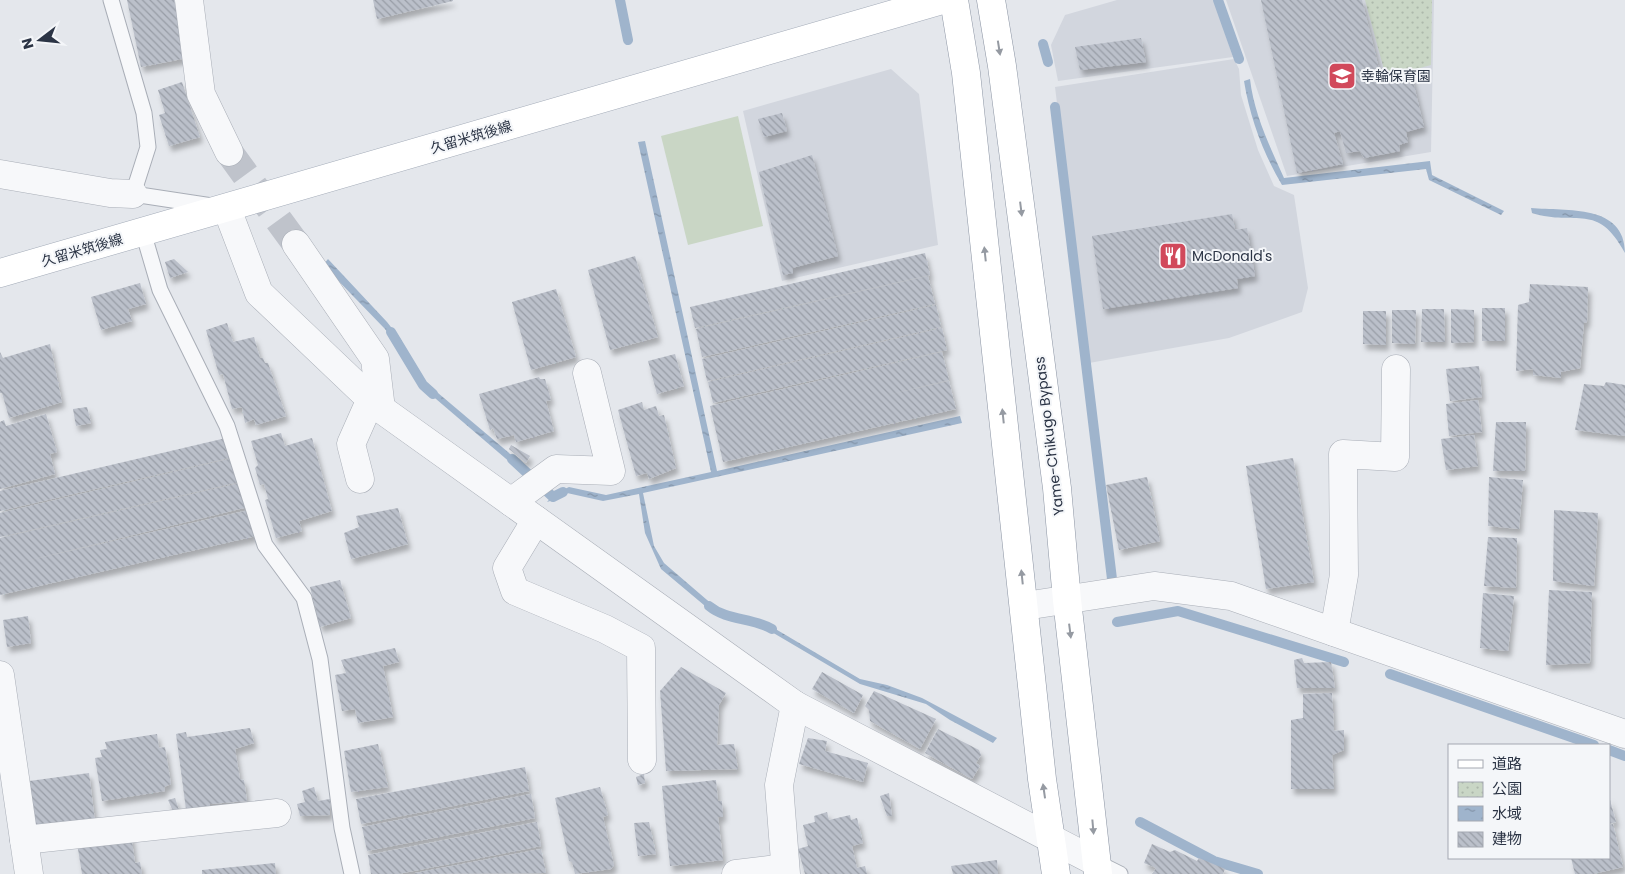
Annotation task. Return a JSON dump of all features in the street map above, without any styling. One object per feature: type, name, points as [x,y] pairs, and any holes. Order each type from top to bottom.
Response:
[{"type":"main road","name":"久留米筑後線","points":[[0,273],[228,209],[942,0]]},
{"type":"main road","points":[[954,0],[966,73],[1050,837],[1056,874]]},
{"type":"main road","name":"Yame-Chikugo Bypass","points":[[991,0],[1004,76],[1057,488],[1067,600],[1097,868]]},
{"type":"street","points":[[189,0],[201,94],[229,152]]},
{"type":"street","points":[[0,174],[110,193],[133,194]]},
{"type":"street","points":[[228,209],[260,293],[376,404],[795,705],[1050,837],[1097,868]]},
{"type":"street","points":[[296,244],[375,359],[376,404],[351,444],[360,478]]},
{"type":"street","points":[[1334,632],[1344,575],[1343,454],[1395,457],[1396,369]]},
{"type":"street","points":[[511,502],[556,469],[611,472],[586,373]]},
{"type":"street","points":[[536,520],[507,568],[515,590],[605,629],[641,648],[642,760]]},
{"type":"street","points":[[1025,606],[1154,586],[1231,596],[1625,734]]},
{"type":"street","points":[[0,675],[7,775],[24,840],[29,874]]},
{"type":"street","points":[[736,874],[785,871],[779,785],[795,705]]},
{"type":"street","points":[[24,840],[277,814]]},
{"type":"lane","points":[[110,0],[144,113],[148,147],[133,194],[228,209]]},
{"type":"lane","points":[[143,232],[160,290],[227,426],[264,545],[304,598],[320,660],[342,828],[352,874]]},
{"type":"lane","points":[[1097,868],[1120,874]]},
{"type":"shaded area","points":[[1117,0],[1214,0],[1233,57],[1058,81],[1051,45],[1065,15]]},
{"type":"shaded area","name":"幸輪保育園","points":[[1226,0],[1434,0],[1431,152],[1287,176]]},
{"type":"shaded area","points":[[1234,59],[1239,69],[1241,95],[1258,150],[1274,186],[1294,195],[1308,288],[1302,312],[1229,338],[1089,363],[1055,87]]},
{"type":"shaded area","points":[[891,69],[919,94],[938,245],[782,281],[743,111]]},
{"type":"green space","points":[[1365,0],[1432,0],[1431,65],[1386,77]]},
{"type":"green space","points":[[738,116],[763,226],[688,245],[661,136]]},
{"type":"water","points":[[1250,79],[1259,118],[1284,178],[1430,161],[1432,175],[1504,211],[1501,215],[1429,180],[1426,169],[1282,185],[1263,148],[1254,122],[1244,81]]},
{"type":"water","points":[[645,141],[717,471],[960,416],[962,423],[643,493],[654,546],[664,563],[721,612],[717,616],[661,569],[645,533],[639,494],[603,501],[567,493],[563,497],[547,502],[554,494],[569,487],[606,495],[711,472],[638,142]]},
{"type":"water","points":[[1531,208],[1577,211],[1605,218],[1615,226],[1622,237],[1625,253],[1615,237],[1605,227],[1595,221],[1548,217],[1532,213]]},
{"type":"water","points":[[328,259],[387,322],[402,341],[396,344],[385,329],[323,265]]},
{"type":"water","points":[[425,382],[522,464],[518,469],[422,387]]},
{"type":"water","points":[[762,621],[860,679],[887,685],[922,698],[997,738],[993,743],[950,720],[926,704],[860,684],[760,625]]},
{"type":"building","points":[[127,0],[174,0],[187,58],[141,67]]},
{"type":"building","points":[[373,0],[453,0],[453,1],[377,19]]},
{"type":"building","name":"幸輪保育園","points":[[1261,0],[1362,0],[1382,81],[1411,73],[1424,127],[1406,132],[1408,142],[1399,145],[1400,151],[1364,158],[1360,151],[1346,153],[1340,131],[1334,133],[1343,164],[1297,173]]},
{"type":"building","points":[[1141,38],[1146,62],[1080,70],[1075,47]]},
{"type":"building","points":[[182,82],[200,137],[169,146],[159,115],[165,113],[158,90]]},
{"type":"building","points":[[782,113],[787,131],[764,137],[758,119]]},
{"type":"building","points":[[812,155],[838,256],[792,268],[793,273],[783,275],[759,172]]},
{"type":"building","name":"McDonald's","points":[[1232,214],[1235,230],[1247,228],[1255,276],[1237,279],[1238,288],[1103,309],[1092,236]]},
{"type":"building","points":[[925,253],[930,275],[695,328],[690,307]]},
{"type":"building","points":[[635,256],[658,337],[610,350],[588,270]]},
{"type":"building","points":[[174,259],[188,272],[170,278],[165,262]]},
{"type":"building","points":[[928,276],[935,304],[702,357],[696,329]]},
{"type":"building","points":[[140,283],[146,304],[128,309],[132,321],[101,330],[91,297]]},
{"type":"building","points":[[1530,284],[1588,287],[1587,322],[1584,323],[1580,368],[1561,372],[1561,378],[1533,375],[1533,369],[1516,371],[1518,305],[1529,302]]},
{"type":"building","points":[[556,289],[576,357],[531,370],[512,302]]},
{"type":"building","points":[[936,305],[941,327],[707,381],[702,359]]},
{"type":"building","points":[[1482,308],[1505,308],[1505,341],[1482,341]]},
{"type":"building","points":[[1422,309],[1444,309],[1445,342],[1421,342]]},
{"type":"building","points":[[1451,309],[1474,310],[1474,342],[1451,343]]},
{"type":"building","points":[[1392,310],[1416,310],[1415,344],[1392,343]]},
{"type":"building","points":[[1363,311],[1386,311],[1386,345],[1363,344]]},
{"type":"building","points":[[227,323],[233,342],[254,337],[260,358],[263,358],[265,363],[268,363],[286,416],[256,425],[254,419],[245,423],[242,407],[232,409],[223,374],[219,375],[206,330]]},
{"type":"building","points":[[942,328],[947,350],[713,403],[708,382]]},
{"type":"building","points":[[50,344],[62,402],[9,418],[2,393],[0,393],[0,352],[3,358]]},
{"type":"building","points":[[942,352],[949,380],[887,395],[949,381],[956,409],[723,462],[710,406]]},
{"type":"building","points":[[675,354],[684,386],[657,394],[648,361]]},
{"type":"building","points":[[1479,366],[1482,397],[1450,401],[1446,369]]},
{"type":"building","points":[[539,377],[540,379],[545,379],[551,400],[546,401],[554,431],[516,442],[514,435],[497,439],[493,428],[490,430],[479,394]]},
{"type":"building","points":[[1606,382],[1625,385],[1625,436],[1575,430],[1584,384],[1604,386]]},
{"type":"building","points":[[1478,400],[1482,432],[1449,436],[1446,404]]},
{"type":"building","points":[[642,402],[644,410],[656,406],[659,416],[664,415],[676,468],[649,479],[647,473],[636,476],[618,410]]},
{"type":"building","points":[[87,407],[91,423],[76,426],[73,409]]},
{"type":"building","points":[[46,414],[57,452],[50,454],[55,474],[0,489],[0,422],[4,420],[6,426]]},
{"type":"building","points":[[1496,422],[1526,422],[1525,471],[1493,471]]},
{"type":"building","points":[[281,433],[285,446],[312,438],[332,511],[299,521],[302,531],[276,538],[265,500],[268,499],[264,484],[260,485],[255,468],[258,465],[251,441]]},
{"type":"building","points":[[1474,435],[1478,466],[1446,470],[1441,439]]},
{"type":"building","points":[[226,438],[233,457],[0,511],[0,491]]},
{"type":"building","points":[[511,445],[530,456],[526,463],[509,449]]},
{"type":"building","points":[[233,458],[239,482],[0,537],[0,513]]},
{"type":"building","points":[[1293,458],[1314,582],[1266,589],[1246,466]]},
{"type":"building","points":[[1147,477],[1160,541],[1119,550],[1106,485]]},
{"type":"building","points":[[1489,477],[1523,480],[1519,529],[1488,526]]},
{"type":"building","points":[[240,483],[248,507],[22,562],[249,510],[256,536],[0,595],[0,538]]},
{"type":"building","points":[[398,508],[408,544],[351,559],[344,533],[359,527],[356,516]]},
{"type":"building","points":[[1554,510],[1598,513],[1594,586],[1553,581]]},
{"type":"building","points":[[1488,537],[1517,538],[1516,588],[1484,586]]},
{"type":"building","points":[[340,580],[351,618],[320,627],[310,587]]},
{"type":"building","points":[[1549,590],[1592,592],[1590,663],[1546,665]]},
{"type":"building","points":[[1483,593],[1514,596],[1508,651],[1480,648]]},
{"type":"building","points":[[28,616],[31,643],[7,647],[3,620]]},
{"type":"building","points":[[395,648],[399,662],[383,666],[393,717],[358,723],[355,709],[342,711],[335,675],[346,673],[341,660]]},
{"type":"building","points":[[1302,658],[1304,663],[1331,662],[1335,688],[1297,688],[1294,660]]},
{"type":"building","points":[[681,667],[726,693],[719,705],[717,745],[734,744],[738,769],[666,771],[660,691]]},
{"type":"building","points":[[822,672],[863,695],[854,713],[812,689]]},
{"type":"building","points":[[874,691],[936,719],[920,749],[870,721],[869,710],[865,706]]},
{"type":"building","points":[[1332,693],[1334,731],[1344,730],[1344,750],[1332,755],[1334,789],[1291,789],[1291,720],[1303,718],[1303,694]]},
{"type":"building","points":[[250,728],[254,743],[235,749],[240,779],[244,780],[247,801],[210,804],[210,813],[187,817],[176,734],[186,732],[187,737]]},
{"type":"building","points":[[938,729],[979,750],[981,755],[976,763],[980,766],[972,779],[925,753]]},
{"type":"building","points":[[157,734],[159,748],[165,747],[171,784],[164,787],[165,791],[102,801],[95,758],[102,757],[100,750],[107,749],[105,742]]},
{"type":"building","points":[[808,738],[827,741],[825,751],[868,763],[863,782],[799,764]]},
{"type":"building","points":[[378,744],[388,787],[351,792],[344,751]]},
{"type":"building","points":[[525,767],[529,791],[361,824],[356,799]]},
{"type":"building","points":[[89,773],[95,821],[35,828],[29,781]]},
{"type":"building","points":[[644,774],[645,783],[638,785],[636,777]]},
{"type":"building","points":[[716,780],[718,801],[722,801],[723,817],[718,817],[723,860],[670,866],[662,786]]},
{"type":"building","points":[[314,787],[318,801],[330,799],[330,815],[300,816],[297,804],[305,802],[302,791]]},
{"type":"building","points":[[600,787],[608,815],[603,817],[614,865],[611,869],[575,874],[572,862],[569,861],[555,798]]},
{"type":"building","points":[[889,793],[892,816],[887,816],[880,796]]},
{"type":"building","points":[[531,794],[535,818],[367,851],[362,827]]},
{"type":"building","points":[[175,798],[179,810],[173,811],[168,800]]},
{"type":"building","points":[[1610,800],[1616,822],[1610,824]]},
{"type":"building","points":[[827,812],[829,820],[850,815],[851,820],[857,818],[863,843],[852,846],[857,868],[865,866],[867,874],[805,874],[798,849],[808,846],[803,825],[815,822],[814,816]]},
{"type":"building","points":[[537,822],[541,846],[398,874],[371,874],[368,855]]},
{"type":"building","points":[[649,822],[656,854],[638,856],[634,823]]},
{"type":"building","points":[[1613,824],[1623,867],[1593,874],[1575,874],[1571,859],[1610,859],[1610,825]]},
{"type":"building","points":[[131,834],[135,863],[140,862],[142,874],[82,874],[77,843]]},
{"type":"building","points":[[1152,844],[1170,852],[1175,850],[1197,861],[1199,858],[1225,869],[1223,874],[1152,874],[1156,868],[1144,863]]},
{"type":"building","points":[[541,849],[546,873],[415,874],[415,873]]},
{"type":"building","points":[[997,860],[998,874],[953,874],[951,866]]},
{"type":"building","points":[[275,863],[276,874],[202,874],[202,870]]},
{"type":"waterway","points":[[620,0],[628,40]]},
{"type":"waterway","points":[[1218,0],[1239,59]]},
{"type":"waterway","points":[[1043,44],[1048,62]]},
{"type":"waterway","points":[[1055,107],[1112,579]]},
{"type":"waterway","points":[[391,332],[423,385],[433,394]]},
{"type":"waterway","points":[[512,459],[553,497],[563,492]]},
{"type":"waterway","points":[[709,606],[732,617],[756,622],[772,629]]},
{"type":"waterway","points":[[1117,622],[1178,611],[1344,662]]},
{"type":"waterway","points":[[1390,674],[1591,744]]},
{"type":"waterway","points":[[1610,750],[1625,756]]},
{"type":"waterway","points":[[1140,822],[1214,861],[1258,874]]},
{"type":"tunnel","points":[[229,152],[296,244]]},
{"type":"place","name":"幸輪保育園","points":[[1342,76]]},
{"type":"place","name":"McDonald's","points":[[1173,256]]}]
